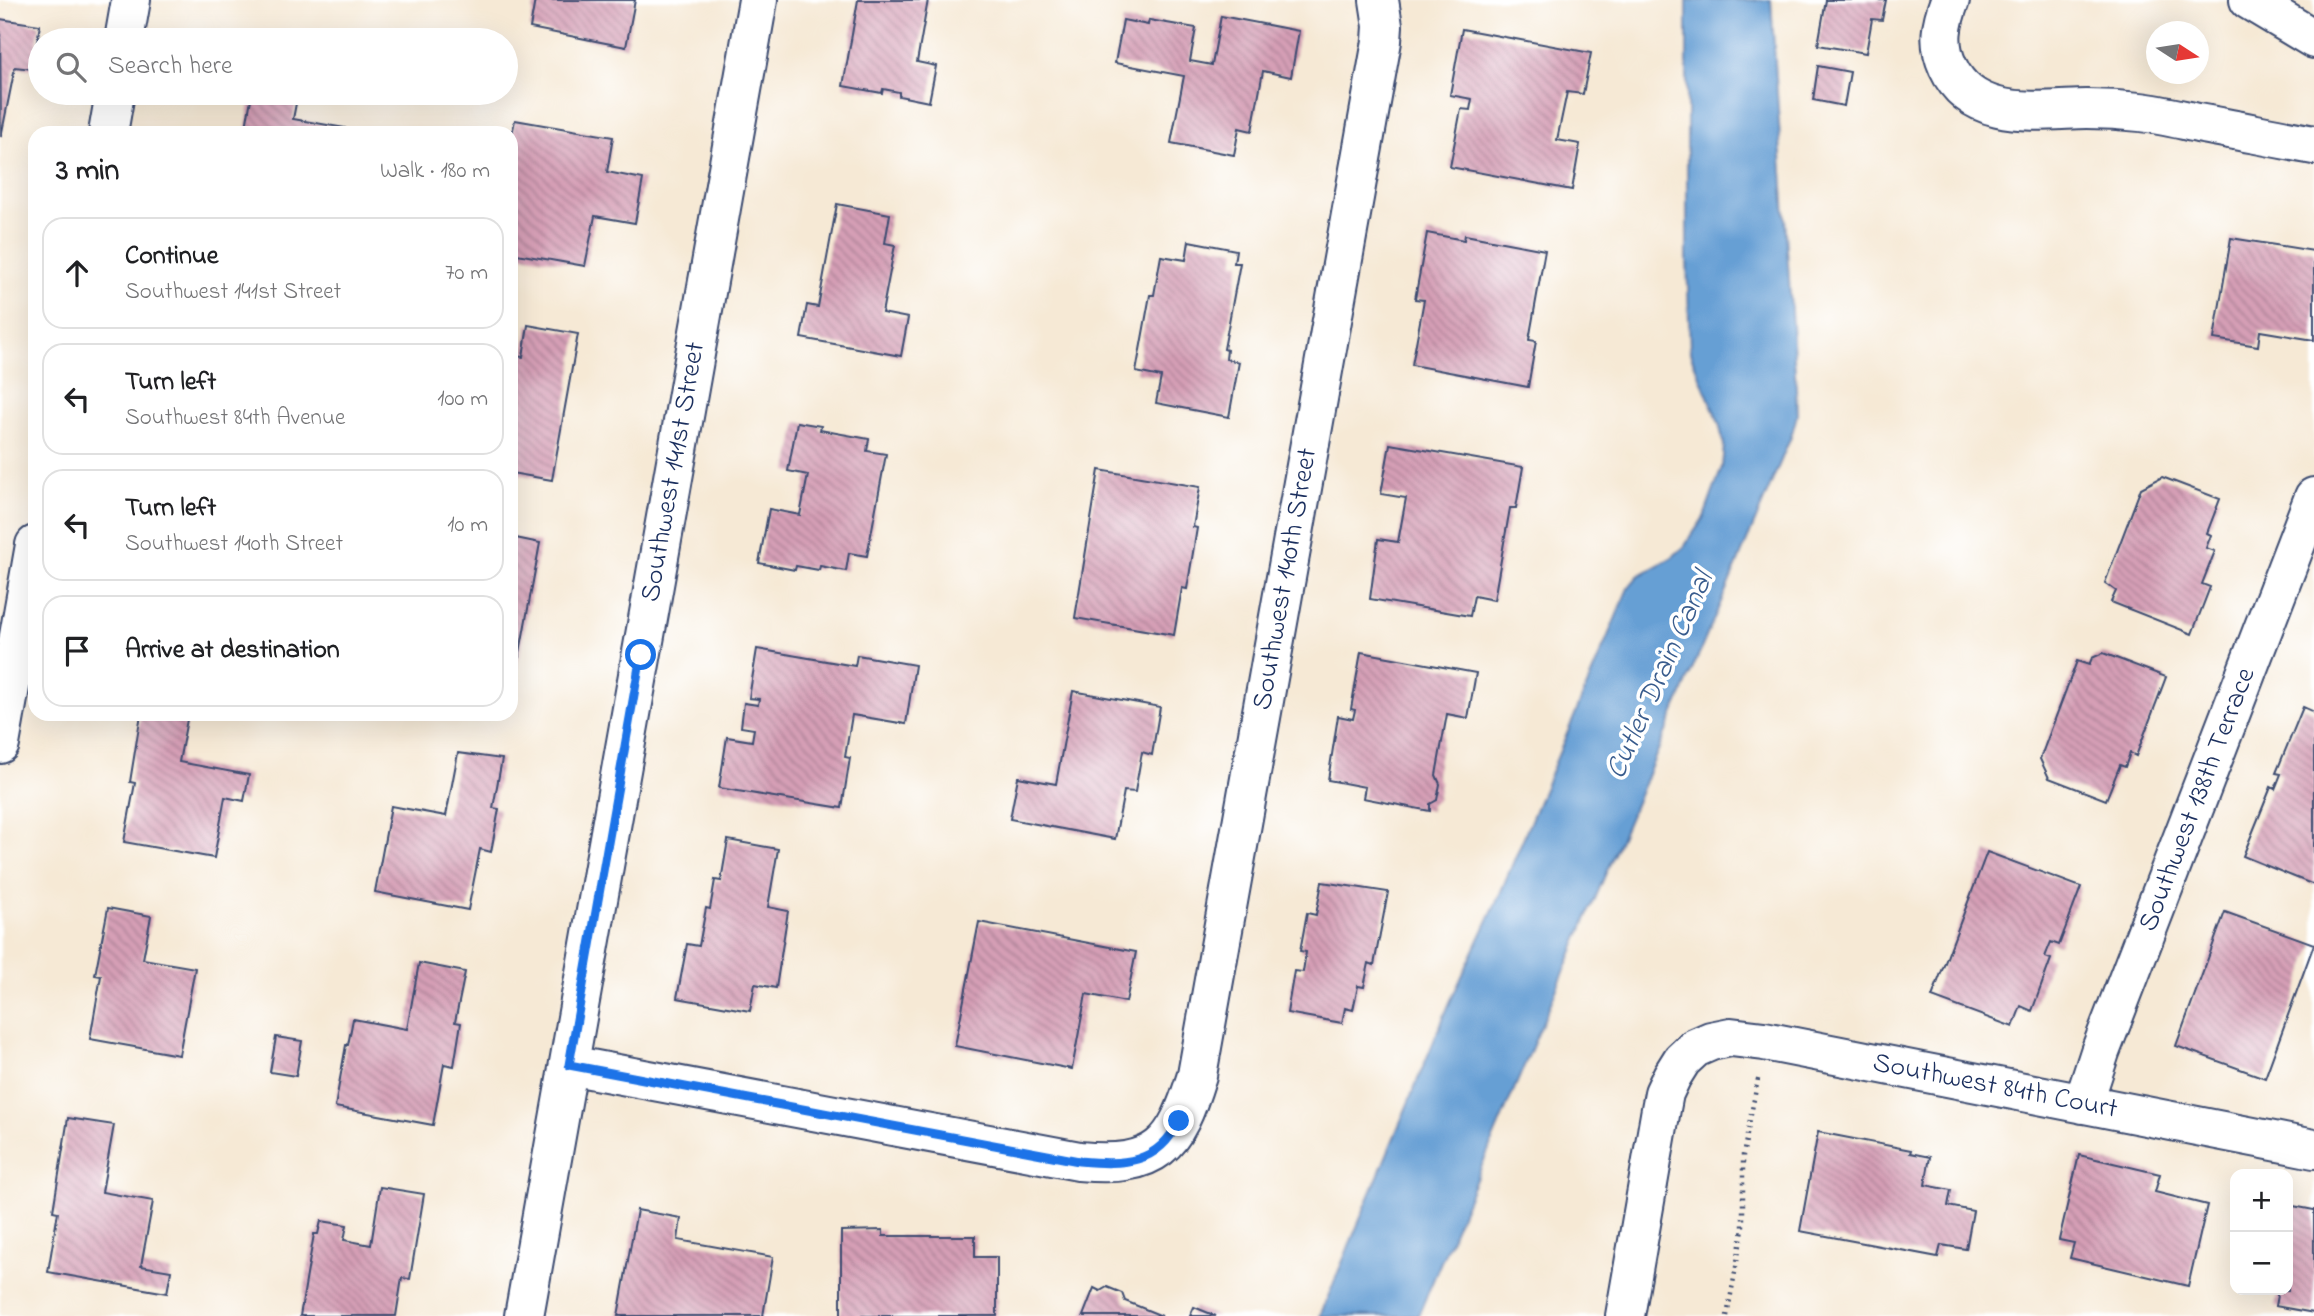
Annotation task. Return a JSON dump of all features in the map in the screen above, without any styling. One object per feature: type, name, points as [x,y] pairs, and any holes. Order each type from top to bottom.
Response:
[{"type":"street","points":[[126,28],[131,0]]},
{"type":"street","name":"Southwest 141st Street","points":[[524,1316],[758,0]]},
{"type":"street","name":"Southwest 140th Street","points":[[569,1065],[1079,1161],[1122,1163],[1143,1158],[1160,1149],[1172,1136],[1190,1098],[1197,1075],[1382,41],[1379,0]]},
{"type":"street","points":[[1950,0],[1940,40],[1945,60],[1951,74],[1962,87],[1990,106],[2038,111],[2086,109],[2144,112],[2314,145]]},
{"type":"street","points":[[2249,0],[2314,39]]},
{"type":"street","points":[[109,126],[113,105]]},
{"type":"street","name":"Southwest 138th Terrace","points":[[2083,1104],[2100,1052],[2314,497]]},
{"type":"street","points":[[0,744],[28,585]]},
{"type":"street","name":"Southwest 84th Court","points":[[1625,1316],[1664,1094],[1682,1060],[1695,1048],[1711,1041],[1731,1037],[1749,1039],[2314,1149]]},
{"type":"path","points":[[1727,1316],[1744,1229],[1743,1155],[1760,1069]]},
{"type":"water","name":"Cutler Drain Canal","points":[[1687,0],[1771,0],[1796,388],[1797,415],[1791,437],[1418,1316],[1320,1316],[1450,1002],[1500,894],[1628,588],[1638,576],[1671,558],[1684,547],[1704,517],[1722,467],[1724,445],[1719,423],[1690,353],[1687,257]]},
{"type":"building","points":[[535,0],[635,0],[626,47],[530,28]]},
{"type":"building","points":[[858,0],[928,0],[917,62],[936,66],[929,102],[899,96],[899,92],[883,89],[882,93],[843,86]]},
{"type":"building","points":[[1826,0],[1886,0],[1882,20],[1872,19],[1866,53],[1818,45]]},
{"type":"building","points":[[1221,16],[1299,31],[1291,77],[1263,71],[1252,131],[1239,128],[1234,155],[1171,143],[1184,76],[1115,63],[1123,20],[1148,25],[1149,20],[1196,28],[1190,61],[1212,65]]},
{"type":"building","points":[[0,19],[40,25],[39,28],[28,28],[28,69],[15,67],[1,137]]},
{"type":"building","points":[[1462,29],[1591,53],[1583,94],[1567,92],[1557,140],[1580,144],[1572,190],[1450,167],[1461,109],[1470,110],[1472,99],[1450,95]]},
{"type":"building","points":[[1818,66],[1850,72],[1844,106],[1813,100]]},
{"type":"building","points":[[250,105],[296,105],[293,119],[333,126],[246,126]]},
{"type":"building","points":[[515,120],[613,137],[607,172],[643,179],[635,223],[595,216],[585,266],[518,254],[518,126],[514,126]]},
{"type":"building","points":[[837,204],[890,214],[885,243],[895,245],[882,313],[908,318],[901,356],[801,338],[807,305],[818,307]]},
{"type":"building","points":[[1427,233],[1464,240],[1465,235],[1545,250],[1529,340],[1536,341],[1528,387],[1412,365],[1424,300],[1415,299]]},
{"type":"building","points":[[2231,238],[2314,251],[2314,340],[2260,331],[2258,346],[2214,339]]},
{"type":"building","points":[[1189,241],[1236,250],[1234,263],[1240,263],[1224,349],[1227,350],[1226,359],[1239,362],[1229,417],[1156,403],[1161,377],[1136,372],[1150,295],[1154,295],[1161,256],[1186,260]]},
{"type":"building","points":[[528,325],[578,334],[552,480],[518,474],[518,356],[523,357]]},
{"type":"building","points":[[797,422],[821,426],[820,430],[869,439],[867,451],[886,454],[867,556],[849,553],[846,571],[820,566],[819,570],[796,566],[795,570],[759,563],[769,509],[800,515],[808,475],[788,471]]},
{"type":"building","points":[[1390,444],[1523,467],[1516,508],[1510,508],[1494,600],[1474,596],[1470,616],[1370,599],[1378,539],[1398,542],[1406,498],[1381,494]]},
{"type":"building","points":[[1099,470],[1200,487],[1193,527],[1197,528],[1187,589],[1182,588],[1174,635],[1075,618]]},
{"type":"building","points":[[2162,477],[2220,499],[2207,533],[2211,535],[2206,548],[2215,551],[2202,584],[2210,587],[2192,634],[2111,602],[2116,591],[2105,583],[2141,488]]},
{"type":"building","points":[[518,538],[540,543],[518,663]]},
{"type":"building","points":[[757,649],[855,666],[857,655],[915,665],[906,724],[852,715],[845,757],[850,758],[842,808],[719,788],[727,737],[752,741],[754,729],[741,727],[744,703],[758,705],[759,699],[749,698]]},
{"type":"building","points":[[1361,652],[1476,673],[1468,718],[1447,714],[1436,775],[1440,784],[1437,800],[1430,804],[1430,811],[1363,798],[1365,787],[1328,780],[1338,716],[1353,719],[1355,710],[1351,709]]},
{"type":"building","points":[[2103,653],[2166,677],[2136,756],[2130,753],[2125,767],[2120,765],[2106,800],[2049,778],[2040,759],[2077,661],[2089,665],[2092,658]]},
{"type":"building","points":[[1073,691],[1160,707],[1152,755],[1142,752],[1135,792],[1124,791],[1115,839],[1010,819],[1018,777],[1056,784]]},
{"type":"building","points":[[2303,707],[2314,712],[2314,885],[2243,856],[2271,787],[2275,789],[2281,774],[2276,773]]},
{"type":"building","points":[[140,721],[187,721],[179,762],[249,775],[244,801],[225,797],[214,858],[124,842],[135,783],[130,782]]},
{"type":"building","points":[[458,753],[502,759],[493,808],[499,809],[491,852],[480,849],[468,910],[375,892],[391,806],[446,816]]},
{"type":"building","points":[[728,840],[778,849],[768,907],[788,911],[776,988],[755,984],[750,1011],[677,998],[687,944],[699,946],[706,908],[710,909],[715,880],[721,881]]},
{"type":"building","points":[[1987,852],[2081,887],[2059,945],[2051,942],[2045,957],[2051,959],[2032,1011],[2021,1006],[2013,1027],[1932,997]]},
{"type":"building","points":[[1322,882],[1388,892],[1374,965],[1369,963],[1364,987],[1358,986],[1353,1010],[1345,1008],[1342,1023],[1287,1013],[1294,971],[1303,972],[1306,952],[1300,951],[1307,913],[1316,915]]},
{"type":"building","points":[[108,908],[151,916],[143,959],[195,968],[179,1055],[90,1039],[101,976],[95,975]]},
{"type":"building","points":[[2225,912],[2314,944],[2265,1078],[2176,1046]]},
{"type":"building","points":[[979,922],[1136,952],[1126,1002],[1086,994],[1072,1069],[955,1046]]},
{"type":"building","points":[[419,963],[465,972],[455,1022],[461,1023],[454,1066],[444,1064],[433,1125],[335,1107],[353,1019],[407,1029]]},
{"type":"building","points":[[276,1037],[302,1041],[296,1076],[270,1072]]},
{"type":"building","points":[[68,1118],[114,1125],[102,1192],[153,1201],[141,1266],[171,1271],[167,1293],[48,1272],[58,1212],[53,1211]]},
{"type":"building","points":[[1818,1132],[1911,1150],[1910,1153],[1930,1157],[1925,1185],[1951,1190],[1948,1206],[1973,1211],[1966,1249],[1941,1245],[1938,1257],[1800,1231]]},
{"type":"building","points":[[2079,1155],[2160,1174],[2155,1192],[2207,1205],[2188,1286],[2070,1258],[2074,1243],[2059,1240]]},
{"type":"building","points":[[380,1187],[424,1194],[410,1279],[402,1278],[396,1316],[300,1316],[314,1234],[318,1234],[321,1221],[347,1225],[344,1240],[371,1245]]},
{"type":"building","points":[[2293,1206],[2314,1210],[2314,1313],[2275,1306],[2277,1295],[2293,1295]]},
{"type":"building","points":[[637,1210],[681,1218],[678,1240],[773,1257],[763,1316],[618,1316]]},
{"type":"building","points":[[883,1230],[883,1236],[975,1236],[975,1257],[997,1257],[997,1316],[841,1316],[841,1231]]},
{"type":"building","points":[[1107,1287],[1122,1293],[1125,1301],[1162,1316],[1083,1316],[1094,1288],[1100,1291]]},
{"type":"building","points":[[1194,1307],[1216,1316],[1190,1316]]},
{"type":"route","points":[[641,655],[569,1065],[1100,1163],[1122,1163],[1143,1158],[1160,1149],[1172,1136],[1179,1121]]}]
